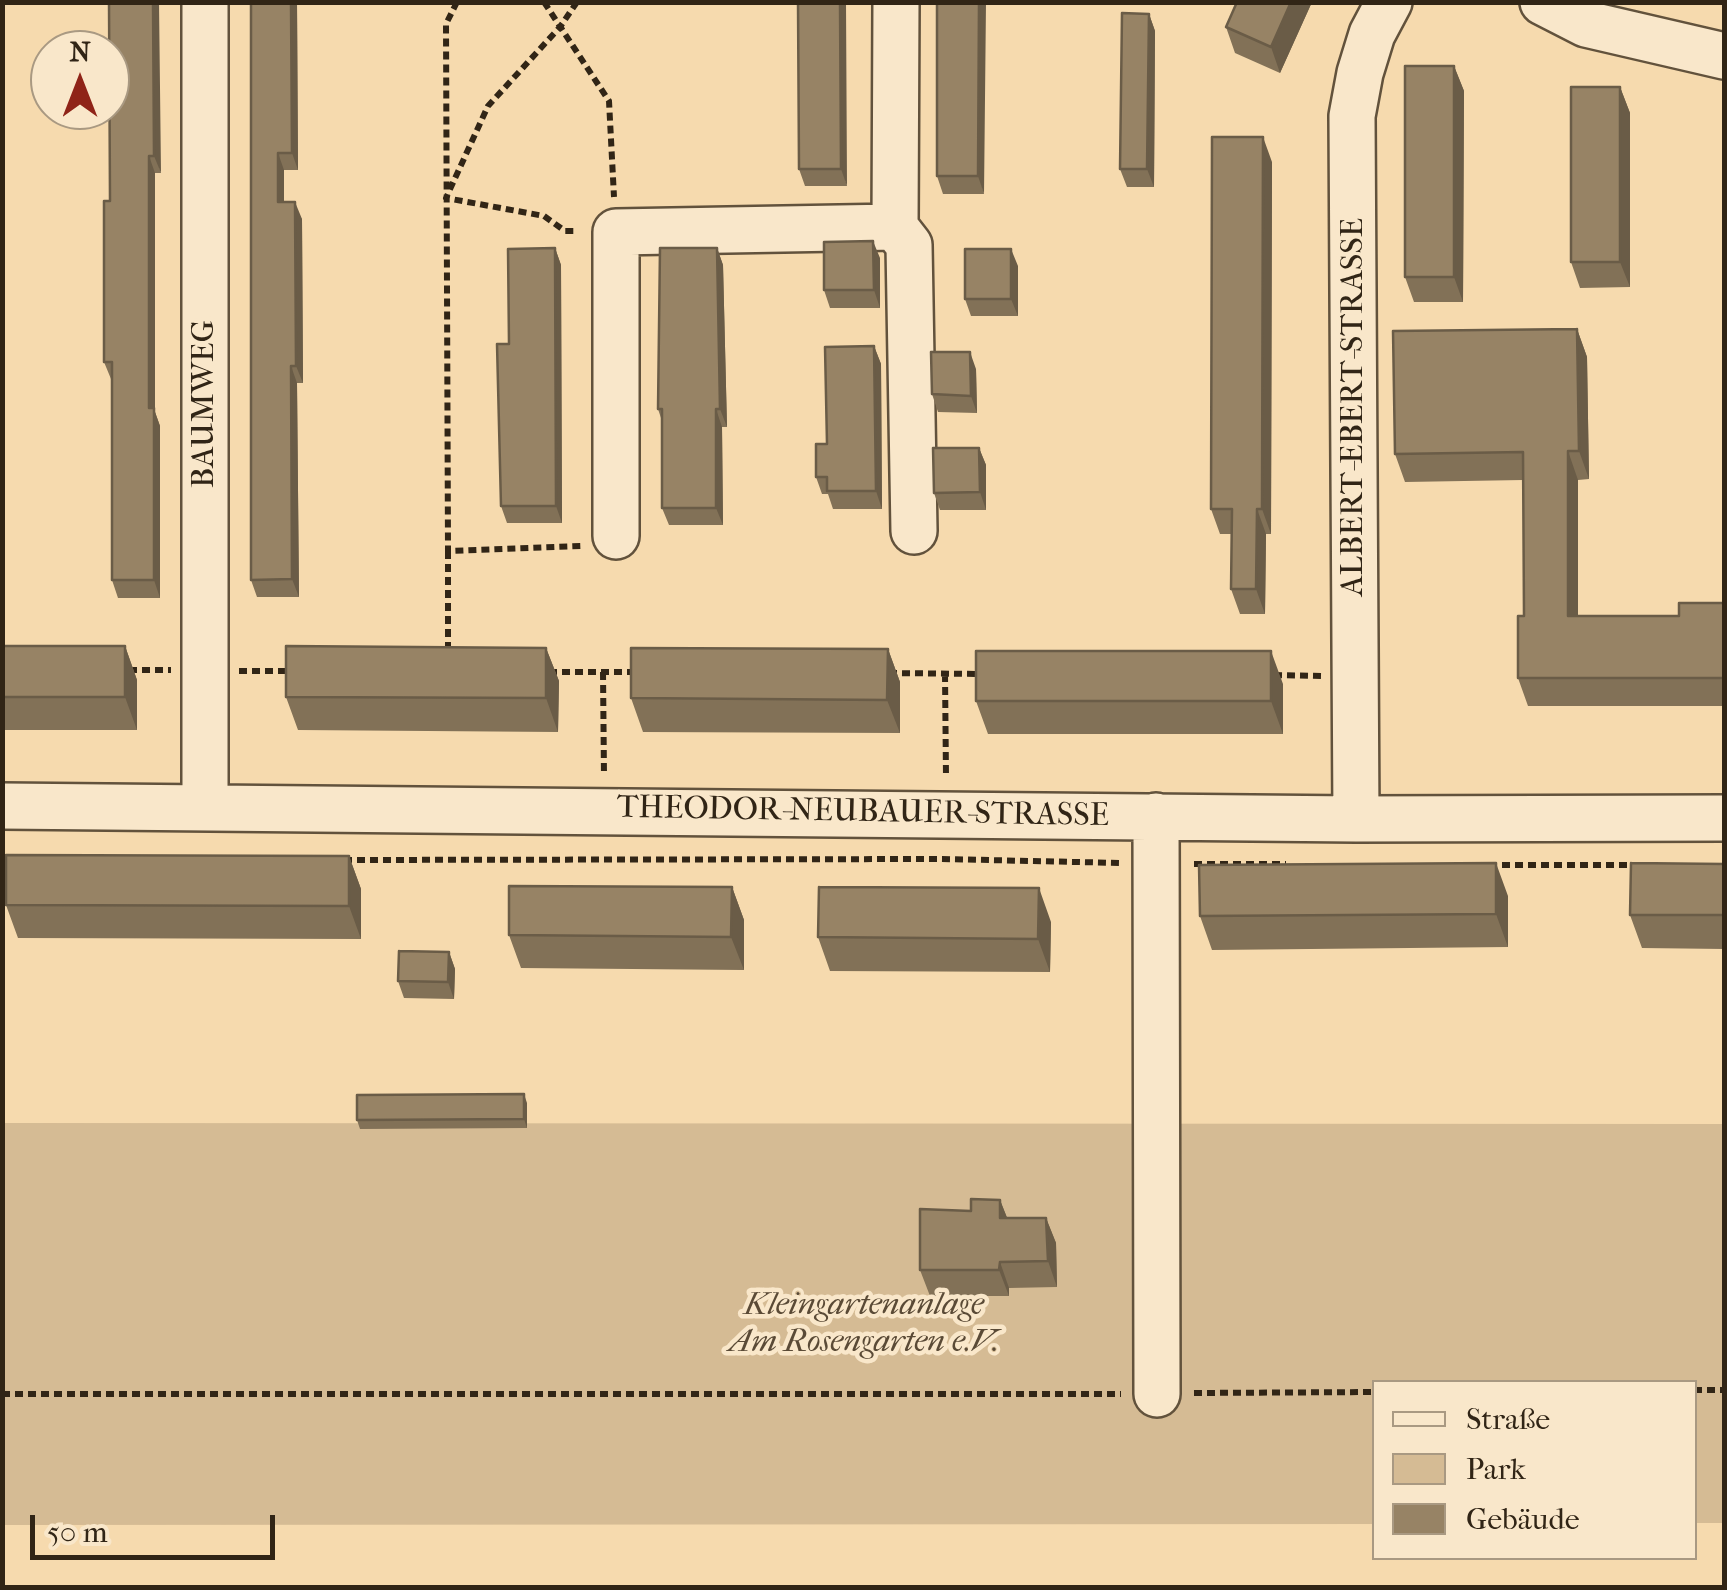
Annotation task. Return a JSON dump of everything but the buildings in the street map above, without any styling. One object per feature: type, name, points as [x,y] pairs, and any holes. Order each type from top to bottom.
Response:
[{"type":"street","name":"BAUMWEG","points":[[205,2],[205,806]]},
{"type":"street","points":[[896,2],[895,228],[909,245],[914,532]]},
{"type":"street","name":"ALBERT-EBERT-STRASSE","points":[[1356,819],[1352,116],[1368,47],[1389,2]]},
{"type":"street","points":[[1543,2],[1586,24],[1724,56]]},
{"type":"street","points":[[616,536],[616,232],[895,228]]},
{"type":"street","name":"THEODOR-NEUBAUER-STRASSE","points":[[2,806],[1356,819],[1724,818]]},
{"type":"street","points":[[1156,816],[1157,1394]]},
{"type":"path","points":[[448,672],[446,24],[456,2]]},
{"type":"path","points":[[446,198],[544,216],[566,231],[616,232],[609,101],[544,2]]},
{"type":"path","points":[[446,198],[488,106],[577,2]]},
{"type":"path","points":[[448,551],[590,546],[616,536]]},
{"type":"path","points":[[113,670],[299,671]]},
{"type":"path","points":[[545,672],[641,672]]},
{"type":"path","points":[[603,672],[604,780]]},
{"type":"path","points":[[888,674],[984,674]]},
{"type":"path","points":[[942,859],[946,814],[945,674]]},
{"type":"path","points":[[1258,675],[1355,676]]},
{"type":"path","points":[[338,860],[942,859],[1294,864]]},
{"type":"path","points":[[1470,865],[1646,865]]},
{"type":"path","points":[[1697,1390],[1724,1390]]},
{"type":"path","points":[[2,1394],[1372,1392]]},
{"type":"green space","name":"Kleingartenanlage Am Rosengarten e.V.","points":[[3,1123],[1724,1124],[1724,1523],[1697,1523],[1697,1380],[1372,1380],[1372,1524],[3,1525]]}]
